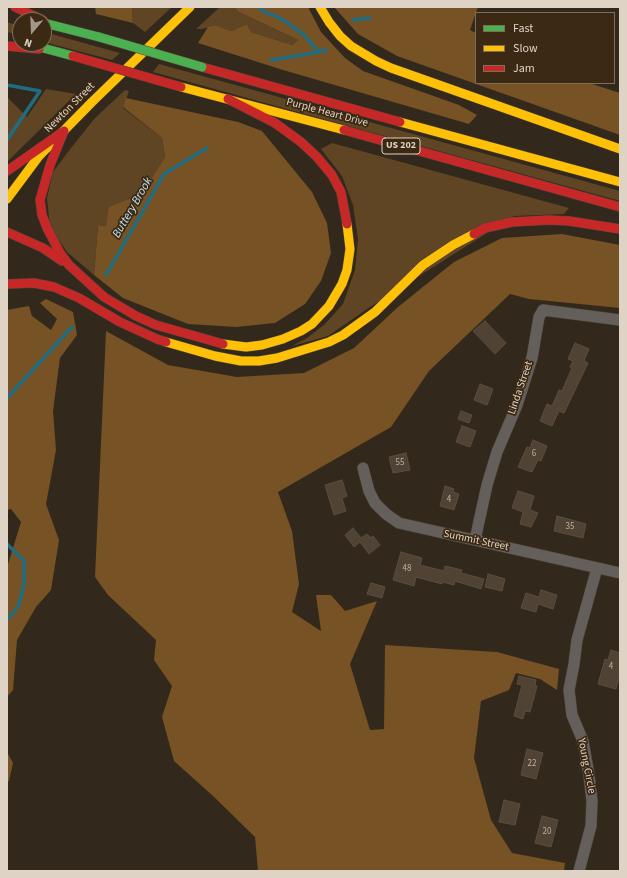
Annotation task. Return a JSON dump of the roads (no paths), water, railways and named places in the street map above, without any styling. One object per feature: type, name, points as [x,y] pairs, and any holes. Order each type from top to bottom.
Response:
[{"type":"main road","name":"Purple Heart Drive","points":[[15,7],[25,12]]},
{"type":"main road","name":"Newton Street","points":[[7,199],[39,156],[92,102],[190,7]]},
{"type":"main road","points":[[320,7],[340,36],[351,46],[376,61],[391,68],[620,149]]},
{"type":"main road","name":"Purple Heart Drive","points":[[52,25],[620,182]]},
{"type":"main road","name":"Purple Heart Drive","points":[[52,51],[181,87],[360,134],[620,207]]},
{"type":"main road","points":[[7,232],[43,248],[69,265],[98,292],[136,316],[165,328],[227,345],[254,346],[283,339],[307,328],[321,316],[339,290],[345,278],[350,243],[342,192],[336,180],[325,166],[300,142],[275,123],[228,99]]},
{"type":"main road","points":[[7,171],[64,131]]},
{"type":"main road","points":[[64,131],[50,165],[40,200],[42,215],[47,228],[60,253],[69,265]]},
{"type":"main road","points":[[7,284],[34,283],[54,287],[79,298],[124,324],[157,339],[215,356],[236,360],[259,361],[309,349],[343,335],[375,312],[423,265],[453,245],[485,228],[512,222],[548,220],[569,221],[620,229]]},
{"type":"street","name":"Linda Street","points":[[475,540],[487,485],[497,452],[517,405],[532,358],[540,317],[543,310],[620,320]]},
{"type":"street","name":"Summit Street","points":[[363,468],[369,491],[375,503],[386,514],[399,523],[620,573]]},
{"type":"street","name":"Young Circle","points":[[579,871],[591,826],[592,801],[589,775],[582,741],[572,715],[569,690],[577,640],[598,568]]},
{"type":"waterway","points":[[259,7],[263,11],[282,19],[303,34],[319,52]]},
{"type":"waterway","name":"Buttery Brook","points":[[353,20],[370,18]]},
{"type":"waterway","name":"Buttery Brook","points":[[271,60],[326,50]]},
{"type":"waterway","points":[[7,85],[40,91],[7,140]]},
{"type":"waterway","name":"Buttery Brook","points":[[106,275],[164,174],[207,148]]},
{"type":"waterway","name":"Buttery Brook","points":[[7,398],[72,327]]},
{"type":"waterway","name":"Buttery Brook","points":[[7,544],[24,561],[24,584],[19,605],[7,620]]}]
